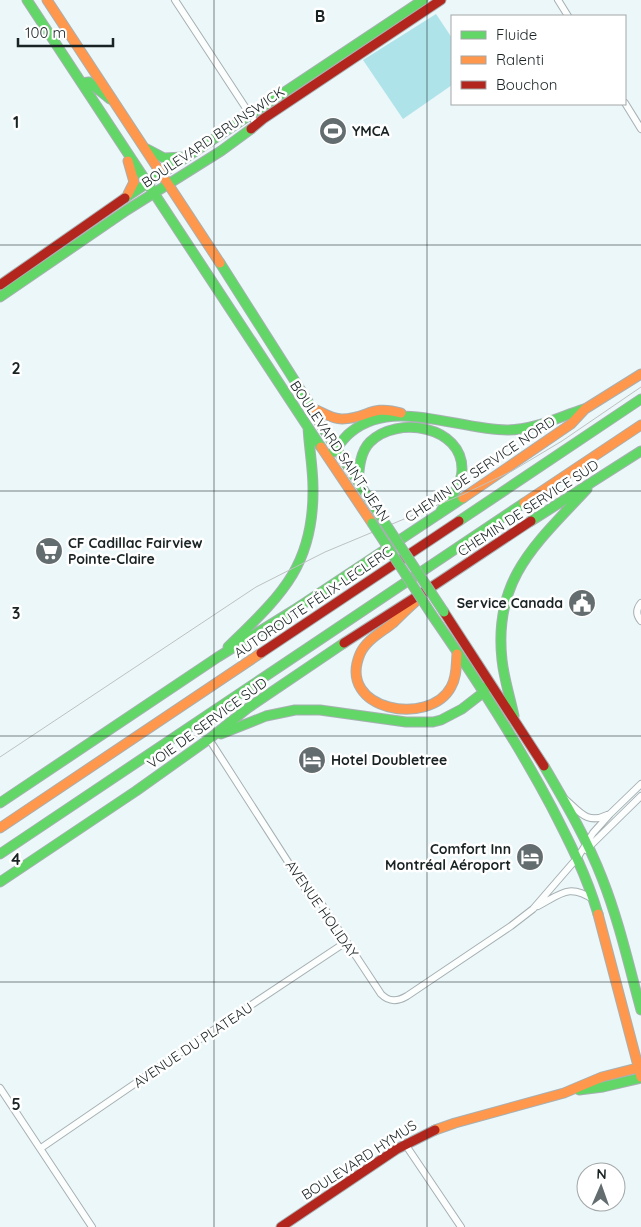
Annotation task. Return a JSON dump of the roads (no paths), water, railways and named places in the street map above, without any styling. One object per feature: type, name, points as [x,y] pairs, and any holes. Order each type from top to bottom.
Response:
[{"type":"main road","name":"BOULEVARD SAINT-JEAN","points":[[27,0],[457,654],[484,692],[547,797],[578,857],[594,900],[640,1072]]},
{"type":"main road","name":"BOULEVARD SAINT-JEAN","points":[[47,0],[169,184],[336,448],[563,796],[588,845],[609,897],[641,1010]]},
{"type":"main road","name":"BOULEVARD BRUNSWICK","points":[[0,285],[148,183],[423,0]]},
{"type":"main road","name":"BOULEVARD BRUNSWICK","points":[[0,297],[250,131],[270,114],[438,1]]},
{"type":"main road","points":[[82,83],[89,82],[94,88],[116,103]]},
{"type":"main road","points":[[118,139],[134,177],[134,186],[125,199]]},
{"type":"main road","points":[[145,147],[167,159],[188,157]]},
{"type":"main road","name":"CHEMIN DE SERVICE NORD","points":[[0,803],[218,657],[294,610],[438,515],[571,424],[584,409],[641,374]]},
{"type":"main road","name":"AUTOROUTE FÉLIX-LECLERC","points":[[0,828],[641,400]]},
{"type":"main road","points":[[312,408],[339,418],[353,417],[383,408],[388,408],[405,415]]},
{"type":"main road","points":[[329,458],[350,432],[362,424],[384,416],[405,415],[505,431],[534,426],[584,409]]},
{"type":"main road","points":[[218,657],[277,598],[300,562],[307,540],[313,504],[313,477],[308,444],[308,426]]},
{"type":"main road","points":[[0,854],[641,426]]},
{"type":"main road","points":[[358,482],[363,453],[370,442],[379,435],[394,430],[410,428],[423,428],[436,432],[454,445],[462,464],[458,484],[438,515]]},
{"type":"main road","name":"CHEMIN DE SERVICE SUD","points":[[430,588],[545,511],[641,451]]},
{"type":"main road","points":[[515,721],[501,652],[502,625],[509,590],[515,574],[527,554],[591,484]]},
{"type":"main road","points":[[430,588],[363,648],[356,666],[356,677],[359,686],[368,698],[377,704],[387,707],[405,710],[430,705],[445,696],[450,690],[455,676],[457,654]]},
{"type":"main road","name":"VOIE DE SERVICE SUD","points":[[0,882],[136,791],[209,739],[248,708],[324,656],[430,588]]},
{"type":"main road","points":[[209,739],[257,719],[295,710],[320,710],[406,722],[433,722],[455,713],[484,692],[489,680]]},
{"type":"main road","name":"BOULEVARD HYMUS","points":[[281,1227],[406,1144],[440,1128],[571,1090],[603,1087],[640,1072]]},
{"type":"street","points":[[175,0],[257,125]]},
{"type":"street","points":[[558,0],[567,15]]},
{"type":"street","points":[[626,105],[641,128]]},
{"type":"street","points":[[641,603],[637,611],[641,621]]},
{"type":"street","name":"AVENUE HOLIDAY","points":[[209,739],[308,892],[319,900],[380,994],[388,1000],[396,1001],[407,996],[500,934],[533,909],[588,845],[610,814],[641,784]]},
{"type":"street","points":[[563,796],[588,818],[596,819],[610,814]]},
{"type":"street","name":"AVENUE HOLIDAY","points":[[588,845],[641,796]]},
{"type":"street","points":[[533,909],[569,890],[581,892],[594,900]]},
{"type":"street","name":"AVENUE DU PLATEAU","points":[[41,1148],[346,942]]},
{"type":"street","points":[[0,1088],[92,1227]]},
{"type":"street","points":[[406,1144],[461,1227]]},
{"type":"tram line","points":[[0,757],[256,587],[325,552],[464,494],[512,471],[562,441],[641,387]]},
{"type":"place","name":"YMCA","points":[[333,131]]},
{"type":"place","name":"CF Cadillac Fairview Pointe-Claire","points":[[49,551]]},
{"type":"place","name":"Service Canada","points":[[582,603]]},
{"type":"place","name":"Hotel Doubletree","points":[[312,760]]},
{"type":"place","name":"Comfort Inn Montréal Aéroport","points":[[530,857]]}]
